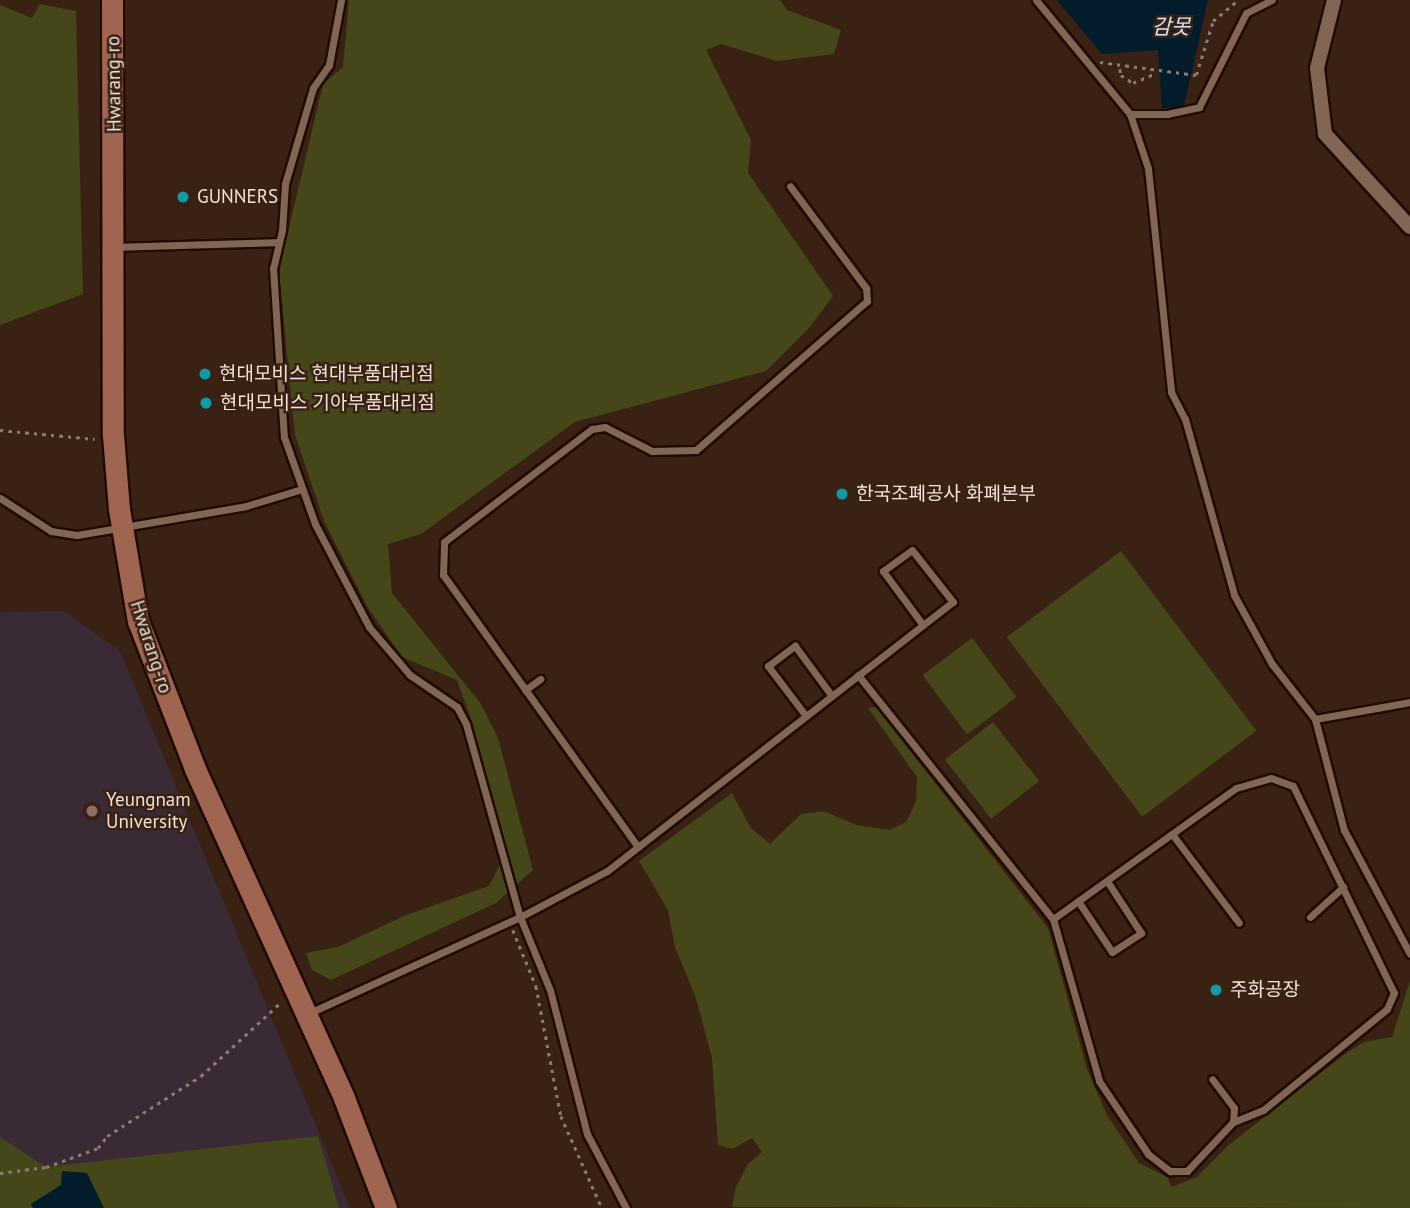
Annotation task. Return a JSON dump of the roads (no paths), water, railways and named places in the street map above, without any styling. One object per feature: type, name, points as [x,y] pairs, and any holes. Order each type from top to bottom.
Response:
[{"type":"street","name":"Hwarang-ro","points":[[112,0],[113,435],[122,527],[138,621],[195,769],[307,1015],[386,1208]]},
{"type":"street","points":[[1334,0],[1317,68],[1325,134],[1410,227]]},
{"type":"lane","points":[[341,0],[330,65],[313,88],[285,184],[279,242],[273,268],[284,437],[314,524],[369,627],[410,676],[457,707],[466,724],[520,917],[550,990],[587,1134],[626,1208]]},
{"type":"lane","points":[[1036,0],[1130,114],[1148,168],[1171,392],[1185,419],[1234,595],[1272,664],[1315,719],[1344,830],[1410,954]]},
{"type":"lane","points":[[1130,114],[1167,114],[1199,107],[1246,12],[1272,0]]},
{"type":"lane","points":[[638,847],[443,575],[444,542],[592,429],[605,427],[652,451],[696,450],[867,302],[866,288],[790,186]]},
{"type":"lane","points":[[112,247],[279,242]]},
{"type":"lane","points":[[0,498],[51,531],[77,535],[246,506],[302,489]]},
{"type":"lane","points":[[307,1015],[592,882],[638,847],[953,602],[912,550],[883,572],[923,625]]},
{"type":"lane","points":[[806,716],[768,666],[796,646],[832,696]]},
{"type":"lane","points":[[858,675],[1053,919],[1099,1081],[1148,1154],[1170,1171],[1187,1171],[1233,1122],[1263,1110],[1387,1009],[1394,993],[1293,786],[1285,780],[1271,778],[1236,788],[1053,919]]},
{"type":"lane","points":[[525,690],[541,679]]},
{"type":"lane","points":[[1315,719],[1410,702]]},
{"type":"lane","points":[[1172,834],[1238,923]]},
{"type":"lane","points":[[1078,901],[1112,952],[1141,933],[1107,881]]},
{"type":"lane","points":[[1310,917],[1343,887]]},
{"type":"lane","points":[[1212,1079],[1234,1108],[1233,1122]]},
{"type":"water","name":"감못","points":[[1057,0],[1208,0],[1184,106],[1162,108],[1158,50],[1102,54]]},
{"type":"water","points":[[62,1171],[87,1173],[104,1208],[33,1208],[31,1204],[61,1185]]},
{"type":"place","name":"GUNNERS","points":[[183,197]]},
{"type":"place","name":"현대모비스 현대부품대리점","points":[[205,374]]},
{"type":"place","name":"현대모비스 기아부품대리점","points":[[206,403]]},
{"type":"place","name":"한국조폐공사 화폐본부","points":[[842,494]]},
{"type":"place","name":"Yeungnam University","points":[[92,811]]},
{"type":"place","name":"주화공장","points":[[1216,990]]}]
